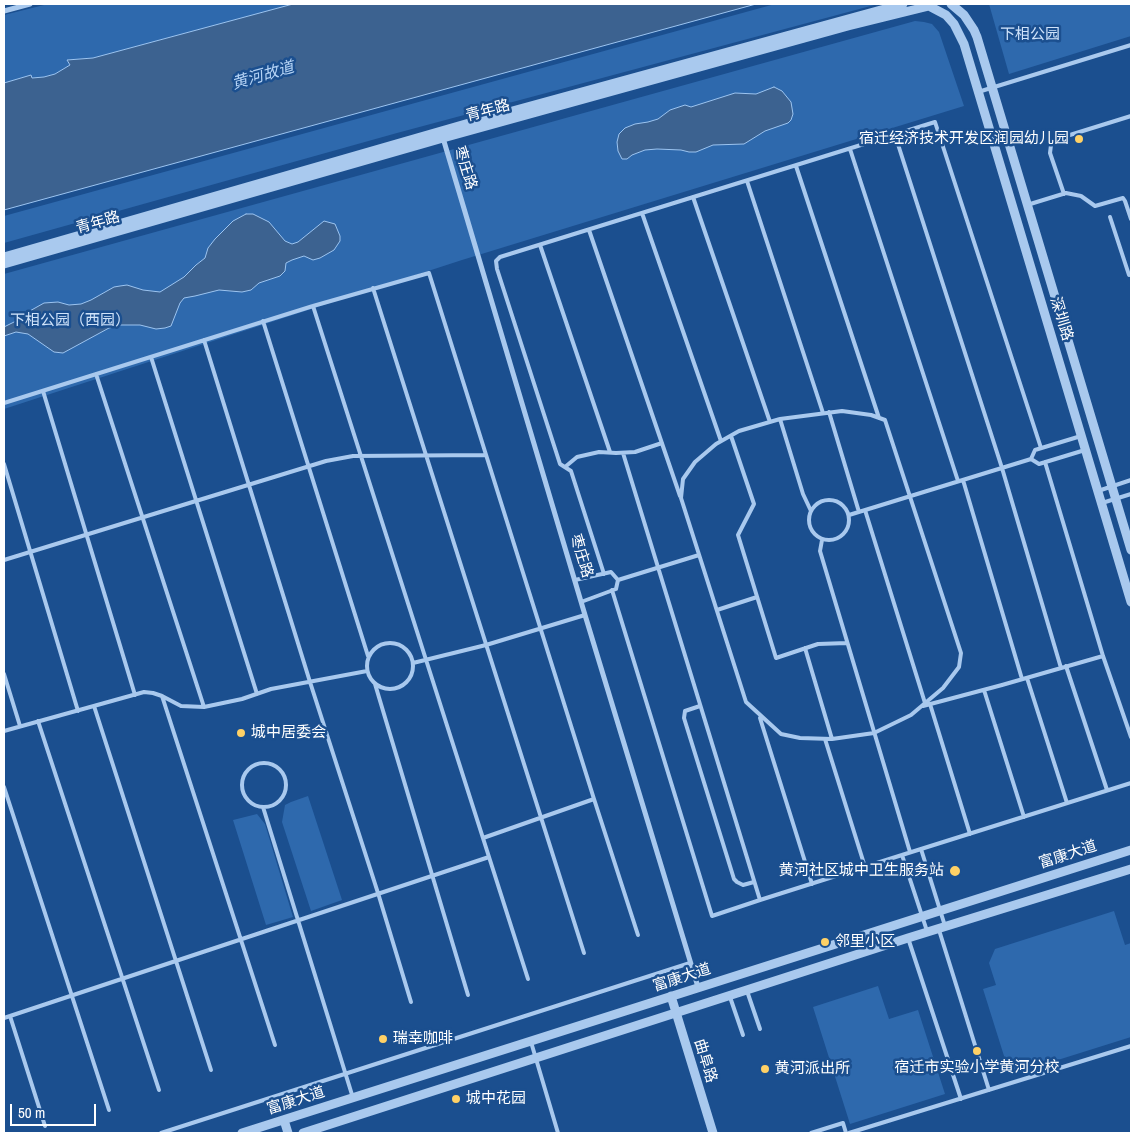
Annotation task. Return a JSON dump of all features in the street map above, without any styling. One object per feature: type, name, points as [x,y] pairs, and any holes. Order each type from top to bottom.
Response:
[{"type":"street","points":[[4,10],[30,4]]},
{"type":"street","name":"青年路","points":[[4,257],[903,4]]},
{"type":"street","name":"深圳路","points":[[951,4],[964,15],[977,37],[1131,550]]},
{"type":"street","name":"青年路","points":[[4,264],[442,135],[928,6],[946,15],[954,24],[964,44]]},
{"type":"street","name":"深圳路","points":[[964,44],[1131,602]]},
{"type":"street","name":"枣庄路","points":[[442,135],[574,580],[698,987]]},
{"type":"street","name":"富康大道","points":[[242,1133],[1131,850]]},
{"type":"street","points":[[296,1116],[302,1133],[908,938],[1131,869]]},
{"type":"street","name":"曲阜路","points":[[671,996],[713,1133]]},
{"type":"street","points":[[284,1120],[288,1133]]},
{"type":"lane","points":[[978,92],[1131,45]]},
{"type":"lane","points":[[1064,194],[1050,153],[1051,145],[1054,141],[1131,116]]},
{"type":"lane","points":[[604,574],[571,471],[560,464],[496,270],[496,261],[540,245],[935,122],[1041,448]]},
{"type":"lane","points":[[895,135],[1002,468],[1063,667],[1108,790]]},
{"type":"lane","points":[[850,149],[1025,679],[1068,803]]},
{"type":"lane","points":[[796,166],[879,418]]},
{"type":"lane","points":[[747,181],[823,413]]},
{"type":"lane","points":[[1027,205],[1066,193],[1077,195],[1095,206],[1123,198],[1131,219]]},
{"type":"lane","points":[[694,198],[770,422]]},
{"type":"lane","points":[[642,213],[721,441]]},
{"type":"lane","points":[[1110,217],[1129,275],[1131,274]]},
{"type":"lane","points":[[589,230],[681,498],[746,702],[781,734],[800,738],[825,739],[858,736],[874,733],[911,715],[944,688],[959,667],[960,653],[885,420],[872,415],[842,411],[780,419],[739,431],[721,441],[695,462],[683,479],[681,498]]},
{"type":"lane","points":[[540,245],[610,452]]},
{"type":"lane","points":[[4,403],[313,306],[429,273],[638,935]]},
{"type":"lane","points":[[373,288],[584,953]]},
{"type":"lane","points":[[313,306],[528,979]]},
{"type":"lane","points":[[264,322],[368,656],[367,671],[370,678],[381,688],[397,688],[404,685],[410,679],[413,671],[411,655],[400,644],[392,642],[378,645],[368,656]]},
{"type":"lane","points":[[204,340],[411,1002]]},
{"type":"lane","points":[[150,357],[258,694]]},
{"type":"lane","points":[[96,374],[204,707]]},
{"type":"lane","points":[[42,391],[135,695]]},
{"type":"lane","points":[[829,412],[859,512]]},
{"type":"lane","points":[[780,419],[803,494],[811,511]]},
{"type":"lane","points":[[731,436],[754,504],[738,535],[776,658],[818,644],[847,643]]},
{"type":"lane","points":[[849,515],[1031,459],[1035,450],[1081,436]]},
{"type":"lane","points":[[565,467],[577,457],[599,452],[635,452],[662,443]]},
{"type":"lane","points":[[1031,459],[1039,464],[1086,450]]},
{"type":"lane","points":[[623,453],[760,900]]},
{"type":"lane","points":[[4,560],[326,461],[353,456],[486,455]]},
{"type":"lane","points":[[1045,462],[1103,656],[1131,737]]},
{"type":"lane","points":[[4,464],[78,710]]},
{"type":"lane","points":[[1097,491],[1131,480]]},
{"type":"lane","points":[[1102,503],[1131,494]]},
{"type":"lane","points":[[834,500],[845,507],[849,515],[849,526],[841,537],[829,541],[822,540],[816,536],[809,525],[811,511],[821,502],[834,500]]},
{"type":"lane","points":[[865,510],[925,705],[970,834]]},
{"type":"lane","points":[[822,540],[820,551],[910,852]]},
{"type":"lane","points":[[618,580],[699,554]]},
{"type":"lane","points":[[574,580],[612,572],[618,580],[616,589],[581,602]]},
{"type":"lane","points":[[612,590],[712,916],[1131,783]]},
{"type":"lane","points":[[717,610],[757,597]]},
{"type":"lane","points":[[413,663],[486,645],[585,615]]},
{"type":"lane","points":[[805,648],[832,739]]},
{"type":"lane","points":[[925,705],[1103,656]]},
{"type":"lane","points":[[4,731],[144,692],[162,696],[181,706],[204,707],[242,699],[271,690],[367,671]]},
{"type":"lane","points":[[4,674],[20,726]]},
{"type":"lane","points":[[375,684],[468,995]]},
{"type":"lane","points":[[984,690],[1024,817]]},
{"type":"lane","points":[[162,696],[275,1045]]},
{"type":"lane","points":[[94,706],[211,1070]]},
{"type":"lane","points":[[700,706],[685,711],[684,718],[734,879],[743,885],[754,882]]},
{"type":"lane","points":[[760,715],[812,884]]},
{"type":"lane","points":[[38,721],[158,1090]]},
{"type":"lane","points":[[825,739],[865,867]]},
{"type":"lane","points":[[260,763],[274,765],[280,770],[286,783],[286,790],[277,803],[264,807],[256,806],[250,802],[243,790],[242,783],[248,770],[260,763]]},
{"type":"lane","points":[[4,787],[108,1110]]},
{"type":"lane","points":[[483,838],[594,799]]},
{"type":"lane","points":[[264,807],[353,1098]]},
{"type":"lane","points":[[921,849],[989,1090]]},
{"type":"lane","points":[[902,855],[927,932]]},
{"type":"lane","points":[[4,1018],[488,857]]},
{"type":"lane","points":[[908,938],[961,1099]]},
{"type":"lane","points":[[161,1133],[690,963]]},
{"type":"lane","points":[[747,990],[760,1029]]},
{"type":"lane","points":[[730,996],[743,1035]]},
{"type":"lane","points":[[10,1016],[45,1126]]},
{"type":"lane","points":[[530,1041],[558,1133]]},
{"type":"lane","points":[[811,1133],[843,1123],[847,1133],[1131,1046]]},
{"type":"green space","points":[[48,4],[293,4],[93,58],[67,60],[70,65],[55,74],[31,78],[31,75],[4,83],[4,15]]},
{"type":"green space","points":[[775,4],[878,4],[397,133],[4,243],[4,216]]},
{"type":"green space","name":"下相公园","points":[[989,4],[1131,4],[1131,36],[1009,74]]},
{"type":"green space","name":"下相公园（西园）","points":[[915,21],[932,24],[939,32],[964,106],[462,260],[4,409],[4,274]]},
{"type":"green space","points":[[308,796],[342,900],[311,911],[282,822],[285,805]]},
{"type":"green space","points":[[257,814],[265,824],[293,917],[266,925],[233,820]]},
{"type":"green space","points":[[1114,911],[1125,945],[1131,943],[1131,1037],[1010,1075],[983,989],[996,985],[989,963],[995,949]]},
{"type":"green space","points":[[878,986],[889,1019],[918,1010],[945,1094],[850,1124],[813,1007]]},
{"type":"water","name":"黄河故道","points":[[293,4],[756,4],[4,210],[4,83],[31,75],[32,78],[55,74],[70,65],[67,60],[93,58]]},
{"type":"water","points":[[774,87],[782,91],[791,102],[793,114],[791,120],[788,123],[765,131],[744,144],[713,145],[696,152],[645,150],[627,159],[622,159],[618,151],[617,142],[619,134],[625,128],[658,119],[670,110],[685,105],[691,107],[735,93],[756,94]]},
{"type":"water","points":[[246,214],[253,214],[269,222],[285,241],[292,244],[298,242],[324,221],[335,224],[340,241],[334,250],[320,258],[313,260],[304,256],[286,263],[285,271],[280,276],[259,283],[251,290],[242,292],[219,290],[184,298],[180,303],[171,326],[165,328],[156,329],[140,325],[121,325],[109,328],[63,353],[54,352],[28,334],[16,332],[4,336],[4,327],[44,303],[81,304],[114,287],[127,285],[143,290],[160,292],[184,277],[205,258],[208,248],[215,239],[233,221]]},
{"type":"place","name":"宿迁经济技术开发区润园幼儿园","points":[[1079,139]]},
{"type":"place","name":"城中居委会","points":[[241,733]]},
{"type":"place","name":"黄河社区城中卫生服务站","points":[[955,871]]},
{"type":"place","name":"邻里小区","points":[[825,942]]},
{"type":"place","name":"瑞幸咖啡","points":[[383,1039]]},
{"type":"place","name":"宿迁市实验小学黄河分校","points":[[977,1051]]},
{"type":"place","name":"黄河派出所","points":[[765,1069]]},
{"type":"place","name":"城中花园","points":[[456,1099]]}]
